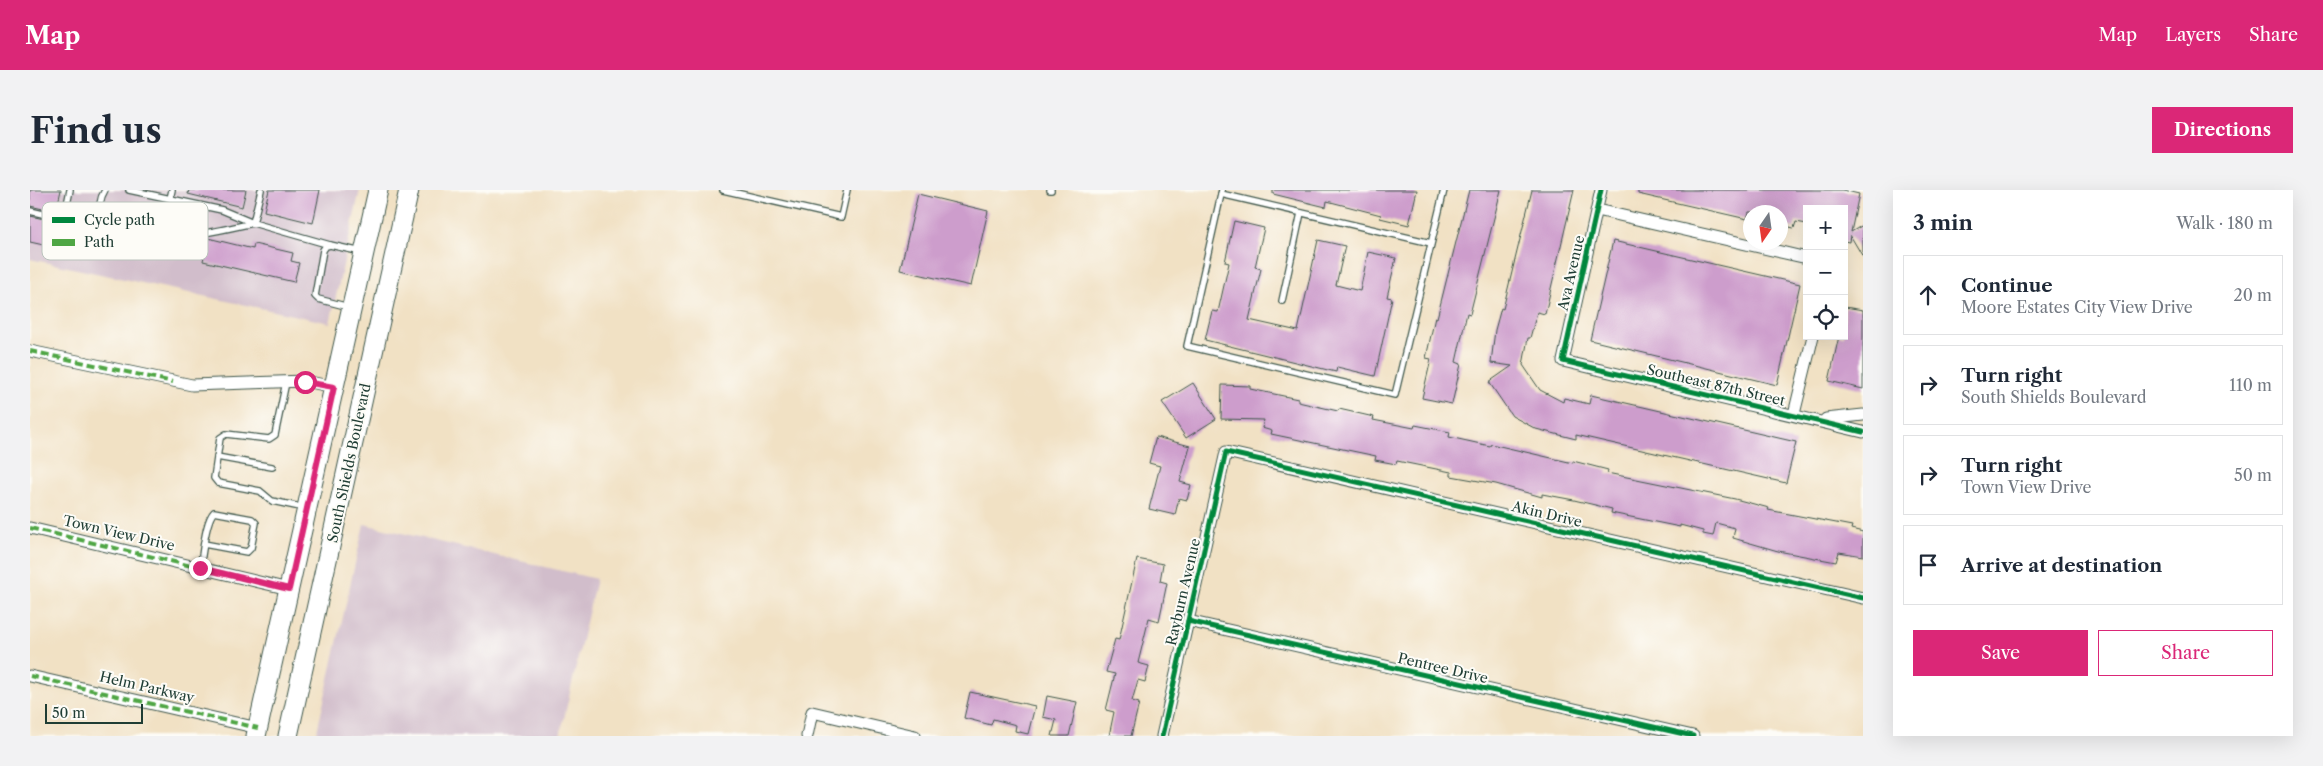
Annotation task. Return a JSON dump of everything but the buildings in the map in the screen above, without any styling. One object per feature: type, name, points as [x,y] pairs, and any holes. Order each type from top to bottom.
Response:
[{"type":"main road","points":[[257,732],[378,190]]},
{"type":"main road","name":"South Shields Boulevard","points":[[288,736],[409,190]]},
{"type":"main road","points":[[302,531],[332,538]]},
{"type":"street","name":"Ava Avenue","points":[[1563,361],[1601,190]]},
{"type":"street","points":[[1597,210],[1803,257]]},
{"type":"street","points":[[1794,414],[1811,340]]},
{"type":"street","points":[[30,351],[192,385],[305,382],[334,387]]},
{"type":"street","name":"Southeast 87th Street","points":[[1563,361],[1794,414],[1863,432]]},
{"type":"street","name":"Southeast 87th Street","points":[[1819,420],[1863,415]]},
{"type":"street","name":"Akin Drive","points":[[1226,452],[1863,598]]},
{"type":"street","name":"Rayburn Avenue","points":[[1162,736],[1226,452]]},
{"type":"street","name":"Town View Drive","points":[[30,528],[289,589]]},
{"type":"street","name":"Pentree Drive","points":[[1188,621],[1693,736]]},
{"type":"street","name":"Helm Parkway","points":[[30,676],[257,732]]},
{"type":"street","points":[[807,736],[812,712],[916,736]]},
{"type":"lane","points":[[100,202],[105,190]]},
{"type":"lane","points":[[129,190],[184,202]]},
{"type":"lane","points":[[170,199],[172,190]]},
{"type":"lane","points":[[253,222],[261,190]]},
{"type":"lane","points":[[723,190],[841,217],[847,190]]},
{"type":"lane","points":[[1431,243],[1221,192],[1187,346],[1395,395],[1444,190]]},
{"type":"lane","points":[[208,207],[330,245],[364,253]]},
{"type":"lane","points":[[1282,301],[1302,213]]},
{"type":"lane","points":[[208,233],[253,222]]},
{"type":"lane","points":[[330,245],[326,246],[323,250],[315,296],[318,299],[352,307]]},
{"type":"lane","points":[[286,382],[275,435],[269,439],[226,434],[220,438],[214,478],[218,483],[260,491],[272,501],[307,508]]},
{"type":"lane","points":[[217,457],[272,467]]},
{"type":"lane","points":[[200,568],[204,544],[209,516],[214,512],[252,519],[256,523],[251,548],[247,552],[204,544]]},
{"type":"shaded area","points":[[30,190],[360,190],[330,323],[30,259]]},
{"type":"shaded area","points":[[364,524],[596,579],[560,736],[316,736]]},
{"type":"marked path","points":[[30,351],[173,382]]},
{"type":"marked path","points":[[30,528],[289,589]]},
{"type":"marked path","points":[[30,676],[258,728]]},
{"type":"cycle path","points":[[1601,190],[1563,361],[1863,432]]},
{"type":"cycle path","points":[[1162,736],[1226,452],[1863,598]]},
{"type":"cycle path","points":[[1188,621],[1693,736]]},
{"type":"route","points":[[200,568],[289,589],[334,387],[305,382]]}]
